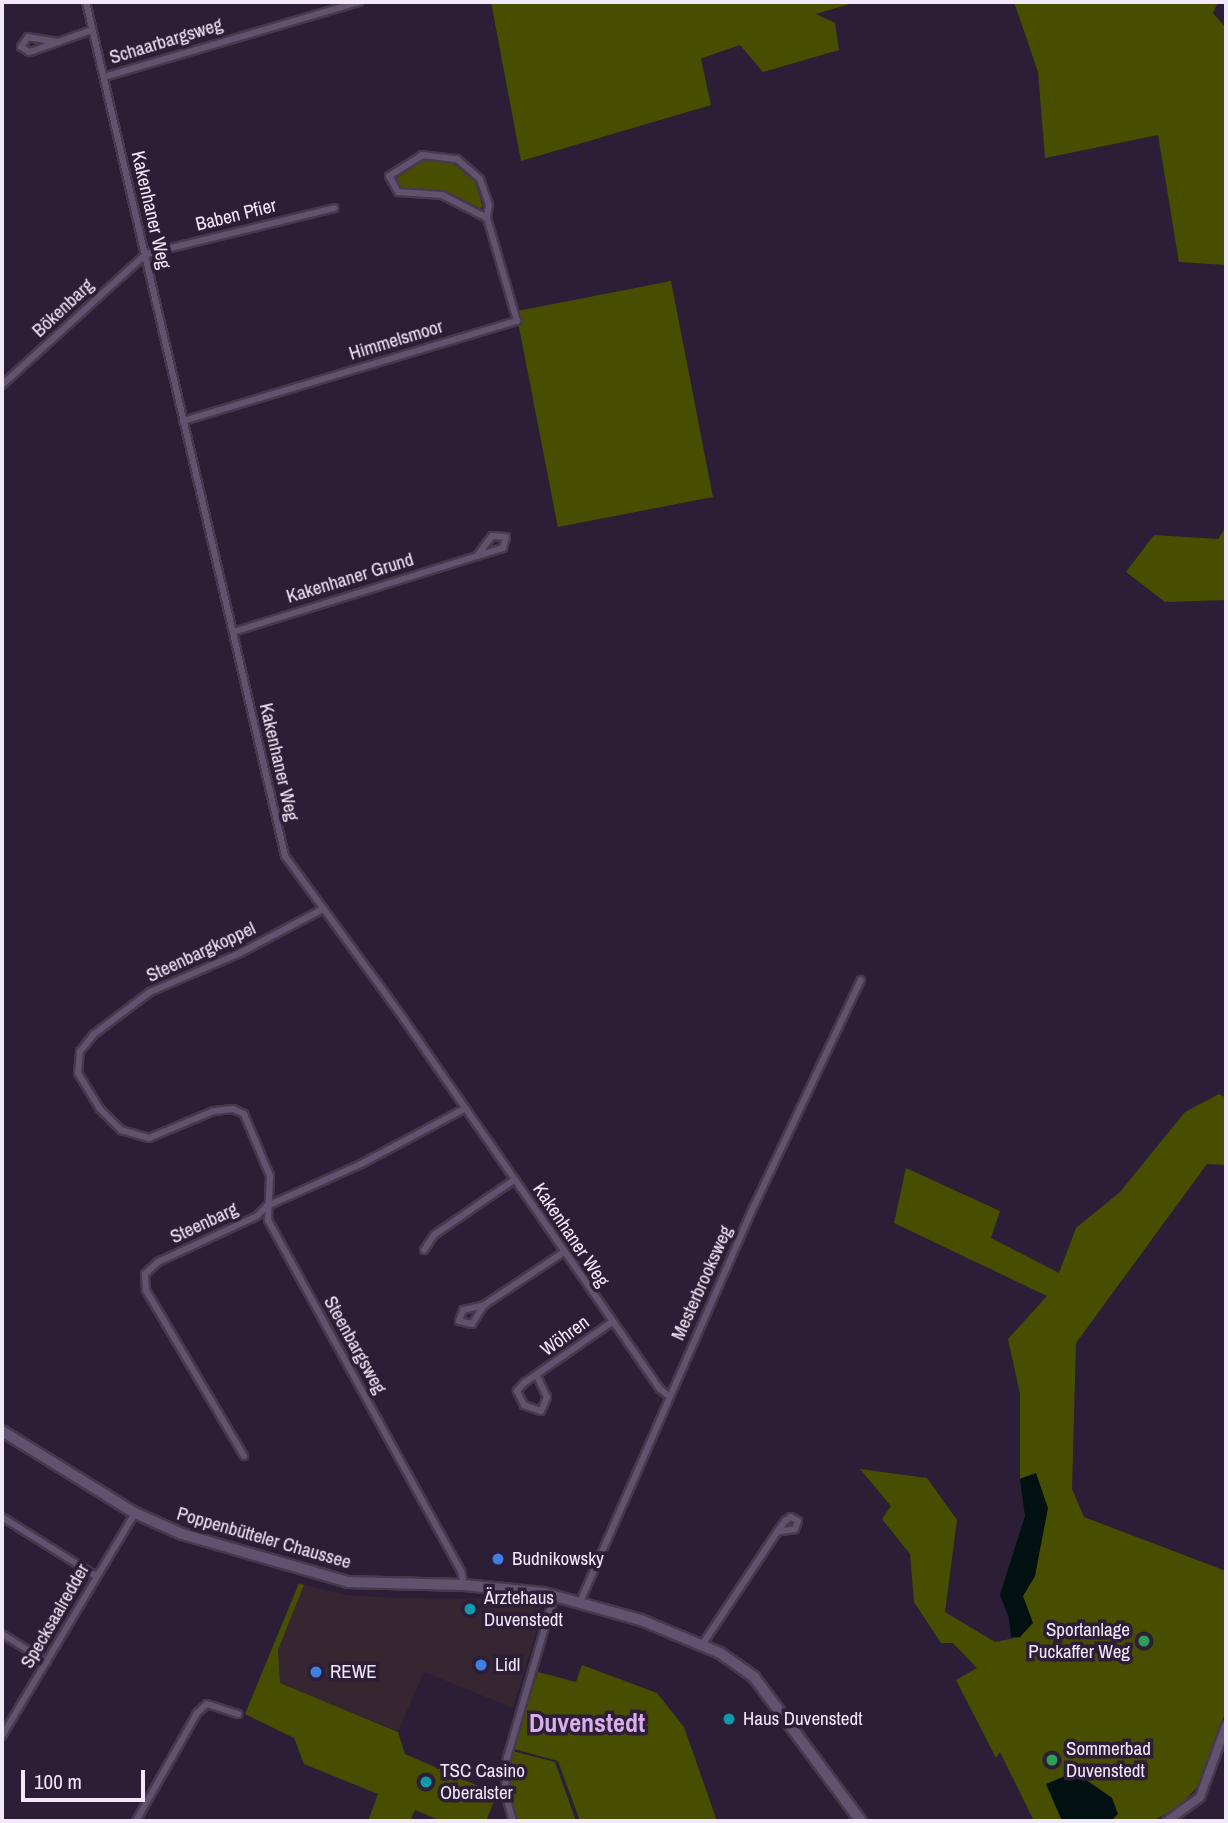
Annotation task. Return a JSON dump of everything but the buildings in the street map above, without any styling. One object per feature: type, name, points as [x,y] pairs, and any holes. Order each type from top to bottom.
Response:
[{"type":"main road","name":"Poppenbütteler Chaussee","points":[[2,1431],[135,1513],[182,1534],[348,1583],[464,1585],[554,1596],[580,1602],[702,1645],[738,1663],[754,1677],[861,1821]]},
{"type":"street","name":"Kakenhaner Weg","points":[[86,2],[285,856],[612,1322],[660,1389],[669,1396]]},
{"type":"street","name":"Schaarbargsweg","points":[[104,77],[359,2]]},
{"type":"street","points":[[58,42],[26,37],[21,47],[29,52],[58,42],[92,30]]},
{"type":"street","name":"Himmelsmoor","points":[[183,421],[517,321],[487,218],[489,205],[480,179],[457,159],[422,155],[389,176],[398,192],[442,195],[487,218]]},
{"type":"street","name":"Baben Pfier","points":[[146,254],[334,208]]},
{"type":"street","name":"Bökenbarg","points":[[2,386],[146,254]]},
{"type":"street","name":"Kakenhaner Grund","points":[[233,632],[503,548],[506,537],[492,536],[477,555]]},
{"type":"street","name":"Steenbargkoppel","points":[[244,1114],[233,1109],[214,1111],[149,1138],[121,1130],[100,1110],[78,1073],[80,1051],[94,1034],[150,992],[240,953],[323,909]]},
{"type":"street","name":"Mesterbrooksweg","points":[[580,1602],[669,1396],[813,1077],[861,980]]},
{"type":"street","name":"Steenbarg","points":[[244,1455],[146,1290],[145,1274],[158,1262],[257,1216],[267,1206],[464,1109]]},
{"type":"street","name":"Steenbargsweg","points":[[244,1114],[270,1176],[268,1220],[461,1571],[464,1585]]},
{"type":"street","points":[[424,1250],[434,1235],[514,1180]]},
{"type":"street","points":[[484,1305],[564,1252]]},
{"type":"street","name":"Wöhren","points":[[537,1376],[547,1397],[541,1411],[530,1410],[517,1391],[537,1376],[612,1322]]},
{"type":"street","name":"Specksaalredder","points":[[2,1736],[135,1513]]},
{"type":"street","points":[[2,1517],[96,1576]]},
{"type":"street","points":[[702,1645],[777,1532]]},
{"type":"street","points":[[503,1821],[512,1819],[505,1793],[507,1758],[554,1596]]},
{"type":"street","points":[[2,1634],[47,1662]]},
{"type":"street","points":[[136,1821],[197,1713],[207,1704],[238,1714]]},
{"type":"street","points":[[1167,1821],[1200,1797],[1226,1726]]},
{"type":"shaded area","points":[[1036,1473],[1048,1508],[1035,1576],[1023,1596],[1033,1623],[1020,1637],[1011,1637],[1009,1618],[1000,1595],[1025,1516],[1020,1479]]},
{"type":"shaded area","points":[[304,1585],[347,1595],[534,1599],[543,1609],[513,1708],[424,1672],[398,1731],[280,1683],[278,1650]]},
{"type":"shaded area","points":[[1075,1772],[1112,1798],[1118,1814],[1111,1821],[1062,1821],[1046,1784]]},
{"type":"green space","points":[[491,2],[856,2],[816,14],[835,23],[839,50],[763,72],[740,45],[708,56],[701,59],[711,105],[521,161]]},
{"type":"green space","points":[[1014,2],[1218,2],[1213,13],[1226,28],[1226,265],[1179,262],[1158,135],[1045,158],[1038,72]]},
{"type":"green space","points":[[443,159],[473,175],[483,207],[478,209],[437,189],[398,189],[393,181],[421,160]]},
{"type":"green space","points":[[671,281],[713,497],[558,527],[516,311]]},
{"type":"green space","points":[[1226,527],[1226,600],[1165,602],[1126,572],[1154,535],[1218,539]]},
{"type":"green space","points":[[1219,1094],[1226,1098],[1226,1165],[1207,1164],[1076,1343],[1072,1489],[1084,1517],[1226,1571],[1226,1710],[1200,1784],[1179,1807],[1152,1821],[1034,1821],[1000,1752],[996,1758],[956,1680],[977,1668],[953,1643],[941,1643],[914,1602],[910,1554],[882,1519],[891,1506],[860,1469],[927,1478],[957,1520],[945,1612],[995,1642],[1021,1637],[1023,1596],[1035,1576],[1038,1552],[1036,1473],[1020,1479],[1020,1394],[1008,1339],[1047,1296],[894,1223],[906,1168],[1000,1211],[991,1238],[1059,1273],[1076,1228],[1120,1192],[1185,1112]]},
{"type":"green space","points":[[299,1583],[304,1585],[278,1650],[280,1683],[398,1732],[405,1754],[497,1794],[486,1821],[441,1821],[415,1810],[410,1821],[368,1821],[378,1794],[304,1764],[294,1738],[245,1714]]},
{"type":"green space","points":[[582,1665],[657,1693],[684,1727],[717,1821],[580,1821],[558,1761],[514,1749],[538,1672],[576,1682]]},
{"type":"green space","points":[[512,1751],[555,1762],[576,1821],[517,1821],[508,1798]]},
{"type":"place","name":"Budnikowsky","points":[[498,1559]]},
{"type":"place","name":"Ärztehaus Duvenstedt","points":[[470,1609]]},
{"type":"place","name":"Sportanlage Puckaffer Weg","points":[[1144,1641]]},
{"type":"place","name":"Lidl","points":[[481,1665]]},
{"type":"place","name":"REWE","points":[[316,1672]]},
{"type":"place","name":"Haus Duvenstedt","points":[[729,1719]]},
{"type":"place","name":"Sommerbad Duvenstedt","points":[[1052,1760]]},
{"type":"place","name":"TSC Casino Oberalster","points":[[426,1782]]},
{"type":"district","name":"Duvenstedt","points":[[587,1723]]}]
